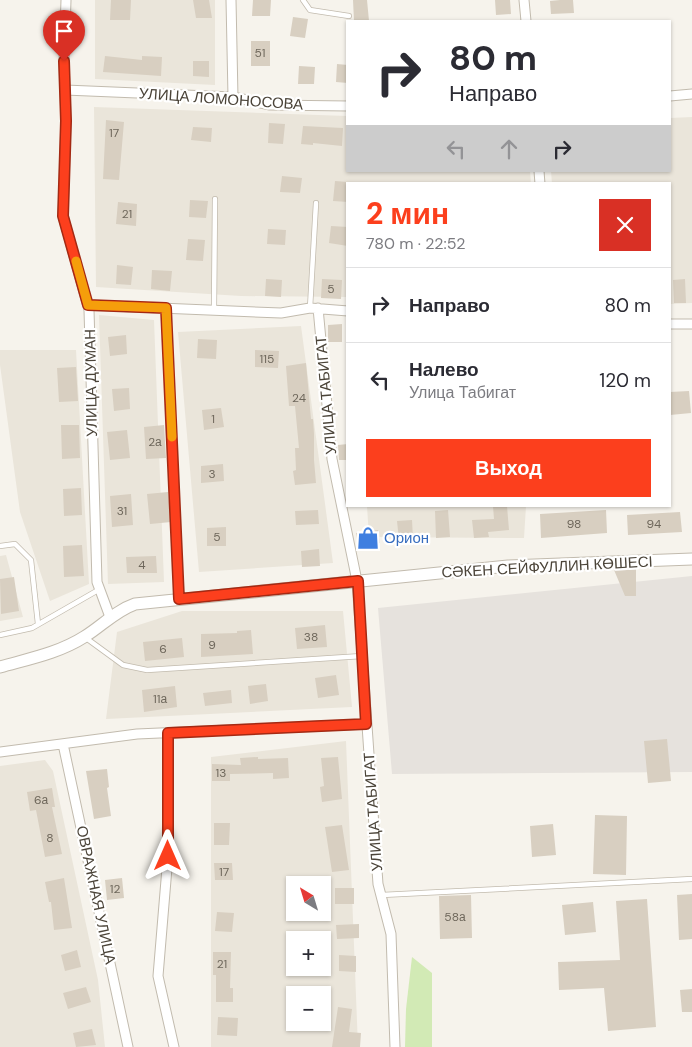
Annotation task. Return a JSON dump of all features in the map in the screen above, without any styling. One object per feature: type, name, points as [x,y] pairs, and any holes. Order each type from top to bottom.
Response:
[{"type":"street","name":"УЛИЦА ДУМАН","points":[[66,0],[66,121],[63,216],[88,305],[98,582],[110,617]]},
{"type":"street","points":[[231,0],[233,97]]},
{"type":"street","points":[[524,0],[526,20]]},
{"type":"street","name":"УЛИЦА ЛОМОНОСОВА","points":[[65,90],[233,97],[270,106],[346,106]]},
{"type":"street","points":[[671,96],[692,94]]},
{"type":"street","points":[[88,305],[281,312],[314,308],[346,311]]},
{"type":"street","name":"УЛИЦА ТАБИГАТ","points":[[314,308],[332,459],[358,581],[378,884],[391,934],[395,1047]]},
{"type":"street","points":[[671,324],[692,324]]},
{"type":"street","name":"СӘКЕН СЕЙФУЛЛИН КӨШЕСІ","points":[[0,667],[62,649],[84,637],[123,608],[135,604],[508,566],[692,559]]},
{"type":"street","points":[[0,752],[137,734],[366,724]]},
{"type":"street","points":[[168,733],[168,856],[158,976],[174,1047]]},
{"type":"street","name":"ОВРАЖНАЯ УЛИЦА","points":[[63,744],[128,1047]]},
{"type":"lane","points":[[303,0],[310,10],[349,16]]},
{"type":"lane","points":[[214,310],[215,200]]},
{"type":"lane","points":[[314,308],[316,203]]},
{"type":"lane","points":[[166,308],[179,599]]},
{"type":"lane","points":[[0,546],[15,544],[32,560],[38,624]]},
{"type":"lane","points":[[0,635],[32,628],[100,589]]},
{"type":"lane","points":[[84,637],[124,665],[147,670],[362,656]]},
{"type":"lane","points":[[382,895],[692,879]]},
{"type":"shaded area","points":[[95,0],[215,0],[215,85],[95,79]]},
{"type":"shaded area","points":[[94,107],[346,116],[346,172],[530,172],[531,182],[346,182],[346,297],[241,296],[96,287]]},
{"type":"shaded area","points":[[692,117],[692,303],[671,304],[671,182],[552,182],[551,172],[671,172],[671,118]]},
{"type":"shaded area","points":[[99,315],[154,320],[164,582],[108,584]]},
{"type":"shaded area","points":[[301,326],[333,563],[199,572],[178,332]]},
{"type":"shaded area","points":[[0,350],[76,350],[89,584],[50,601],[20,512],[0,365]]},
{"type":"shaded area","points":[[367,507],[526,507],[524,538],[369,537]]},
{"type":"shaded area","points":[[6,555],[23,617],[0,621],[0,556]]},
{"type":"shaded area","points":[[692,576],[692,772],[392,774],[378,608]]},
{"type":"shaded area","points":[[182,611],[343,611],[352,707],[106,719],[117,632]]},
{"type":"shaded area","points":[[346,741],[358,1047],[211,1047],[211,757]]},
{"type":"shaded area","points":[[45,760],[53,771],[98,980],[105,1047],[0,1047],[0,766]]},
{"type":"green space","points":[[412,957],[432,973],[432,1047],[405,1047],[406,1009]]},
{"type":"building","points":[[111,0],[131,0],[130,20],[110,20]]},
{"type":"building","points":[[193,0],[209,0],[212,18],[196,18]]},
{"type":"building","points":[[253,0],[271,0],[270,16],[252,16]]},
{"type":"building","points":[[353,0],[367,0],[369,20],[354,20]]},
{"type":"building","points":[[495,0],[510,0],[511,14],[496,15]]},
{"type":"building","points":[[573,0],[574,13],[551,14],[550,1]]},
{"type":"building","points":[[293,17],[308,19],[305,38],[290,36]]},
{"type":"building","points":[[251,41],[270,41],[270,66],[251,66]]},
{"type":"building","points":[[105,56],[142,60],[142,56],[162,57],[161,76],[103,72]]},
{"type":"building","points":[[193,61],[209,61],[209,77],[193,76]]},
{"type":"building","points":[[337,64],[346,65],[346,83],[336,82]]},
{"type":"building","points":[[299,66],[315,67],[314,84],[298,84]]},
{"type":"building","points":[[106,120],[124,122],[119,180],[103,179]]},
{"type":"building","points":[[269,123],[285,124],[283,144],[268,143]]},
{"type":"building","points":[[303,126],[343,128],[342,146],[313,143],[313,145],[301,144]]},
{"type":"building","points":[[193,127],[212,128],[211,142],[191,140]]},
{"type":"building","points":[[282,176],[302,178],[300,193],[280,192]]},
{"type":"building","points":[[335,181],[348,182],[346,182],[346,202],[333,201]]},
{"type":"building","points":[[190,200],[208,201],[206,218],[189,217]]},
{"type":"building","points":[[118,202],[137,204],[136,226],[116,224]]},
{"type":"building","points":[[331,226],[346,227],[346,246],[329,243]]},
{"type":"building","points":[[268,229],[286,230],[285,245],[267,244]]},
{"type":"building","points":[[188,239],[205,240],[203,261],[186,260]]},
{"type":"building","points":[[117,265],[133,267],[131,285],[116,284]]},
{"type":"building","points":[[152,270],[172,271],[170,291],[151,289]]},
{"type":"building","points":[[266,279],[282,280],[281,297],[265,296]]},
{"type":"building","points":[[322,279],[342,280],[341,299],[321,298]]},
{"type":"building","points":[[685,279],[686,303],[674,303],[673,280]]},
{"type":"building","points":[[342,324],[342,342],[328,342],[328,325]]},
{"type":"building","points":[[126,335],[127,354],[110,356],[108,337]]},
{"type":"building","points":[[198,339],[217,340],[216,359],[197,358]]},
{"type":"building","points":[[255,350],[279,351],[278,368],[255,367]]},
{"type":"building","points":[[306,363],[311,419],[313,419],[316,483],[295,485],[293,471],[296,470],[295,448],[299,448],[295,406],[289,406],[286,366]]},
{"type":"building","points":[[76,367],[78,401],[59,402],[57,368]]},
{"type":"building","points":[[129,388],[130,409],[114,411],[112,389]]},
{"type":"building","points":[[689,391],[691,413],[671,415],[671,392]]},
{"type":"building","points":[[221,408],[224,427],[204,430],[202,410]]},
{"type":"building","points":[[61,425],[79,425],[80,458],[62,459]]},
{"type":"building","points":[[164,425],[166,458],[146,459],[144,427]]},
{"type":"building","points":[[127,430],[130,458],[110,460],[107,432]]},
{"type":"building","points":[[346,444],[346,460],[339,460],[338,445]]},
{"type":"building","points":[[223,464],[224,481],[201,483],[201,466]]},
{"type":"building","points":[[81,488],[82,515],[64,516],[63,489]]},
{"type":"building","points":[[168,492],[171,522],[150,524],[147,494]]},
{"type":"building","points":[[131,494],[133,525],[112,527],[110,496]]},
{"type":"building","points":[[493,507],[507,507],[509,530],[488,532],[489,537],[474,538],[472,520],[494,519]]},
{"type":"building","points":[[318,510],[319,524],[296,525],[295,511]]},
{"type":"building","points":[[448,510],[450,537],[436,538],[435,511]]},
{"type":"building","points":[[606,510],[607,533],[541,538],[540,514]]},
{"type":"building","points":[[680,512],[682,532],[628,535],[627,515]]},
{"type":"building","points":[[412,520],[413,539],[399,540],[397,521]]},
{"type":"building","points":[[226,527],[226,546],[207,546],[207,528]]},
{"type":"building","name":"Орион","points":[[378,530],[380,543],[358,545],[356,533]]},
{"type":"building","points":[[82,545],[84,576],[64,577],[63,546]]},
{"type":"building","points":[[319,549],[320,566],[302,567],[301,551]]},
{"type":"building","points":[[156,556],[157,573],[127,573],[126,557]]},
{"type":"building","points":[[636,569],[636,596],[625,596],[614,570]]},
{"type":"building","points":[[14,577],[19,611],[1,614],[0,579]]},
{"type":"building","points":[[325,625],[327,647],[297,649],[295,628]]},
{"type":"building","points":[[251,630],[253,654],[201,657],[201,634],[237,633],[237,631]]},
{"type":"building","points":[[182,638],[184,657],[145,661],[143,642]]},
{"type":"building","points":[[336,675],[339,695],[318,698],[315,678]]},
{"type":"building","points":[[266,684],[268,701],[250,704],[248,686]]},
{"type":"building","points":[[175,686],[177,707],[144,712],[142,690]]},
{"type":"building","points":[[231,690],[232,703],[205,706],[203,693]]},
{"type":"building","points":[[667,739],[671,781],[648,783],[644,741]]},
{"type":"building","points":[[258,757],[258,759],[288,758],[289,778],[273,779],[273,773],[230,774],[230,781],[212,781],[212,764],[241,765],[240,758]]},
{"type":"building","points":[[338,757],[342,799],[322,802],[320,787],[324,786],[321,758]]},
{"type":"building","points":[[107,769],[109,787],[107,788],[111,816],[94,819],[86,771]]},
{"type":"building","points":[[52,788],[55,807],[52,807],[62,854],[45,857],[36,810],[30,811],[27,792]]},
{"type":"building","points":[[595,815],[627,816],[626,875],[593,874]]},
{"type":"building","points":[[214,823],[230,823],[229,845],[214,845]]},
{"type":"building","points":[[553,824],[556,855],[532,857],[530,826]]},
{"type":"building","points":[[342,825],[349,870],[332,872],[325,827]]},
{"type":"building","points":[[214,863],[232,863],[233,880],[215,880]]},
{"type":"building","points":[[64,878],[72,928],[54,930],[51,902],[49,902],[45,882]]},
{"type":"building","points":[[122,878],[124,898],[107,900],[105,880]]},
{"type":"building","points":[[335,888],[354,888],[354,904],[335,904]]},
{"type":"building","points":[[692,894],[692,939],[679,940],[677,895]]},
{"type":"building","points":[[471,895],[472,938],[440,939],[439,896]]},
{"type":"building","points":[[647,899],[656,1027],[608,1031],[604,988],[559,990],[558,962],[620,960],[616,901]]},
{"type":"building","points":[[593,902],[596,932],[565,935],[562,905]]},
{"type":"building","points":[[217,912],[234,913],[232,932],[215,931]]},
{"type":"building","points":[[359,924],[359,938],[337,939],[336,925]]},
{"type":"building","points":[[77,950],[81,967],[65,971],[61,955]]},
{"type":"building","points":[[213,952],[231,952],[230,988],[233,988],[233,1002],[216,1002],[216,975],[213,975]]},
{"type":"building","points":[[339,955],[356,956],[356,972],[339,971]]},
{"type":"building","points":[[86,987],[91,1002],[68,1009],[63,993]]},
{"type":"building","points":[[692,989],[692,1012],[682,1012],[680,990]]},
{"type":"building","points":[[338,1007],[352,1009],[349,1032],[361,1033],[360,1047],[332,1047]]},
{"type":"building","points":[[218,1017],[238,1018],[237,1036],[217,1035]]},
{"type":"building","points":[[92,1029],[96,1045],[76,1047],[73,1033]]},
{"type":"slow traffic","points":[[76,261],[88,305],[166,308],[172,437]]},
{"type":"place","name":"Орион","points":[[368,538]]},
{"type":"route","points":[[64,61],[66,121],[63,216],[88,305],[166,308],[179,599],[358,581],[366,724],[168,733],[168,856]]}]
